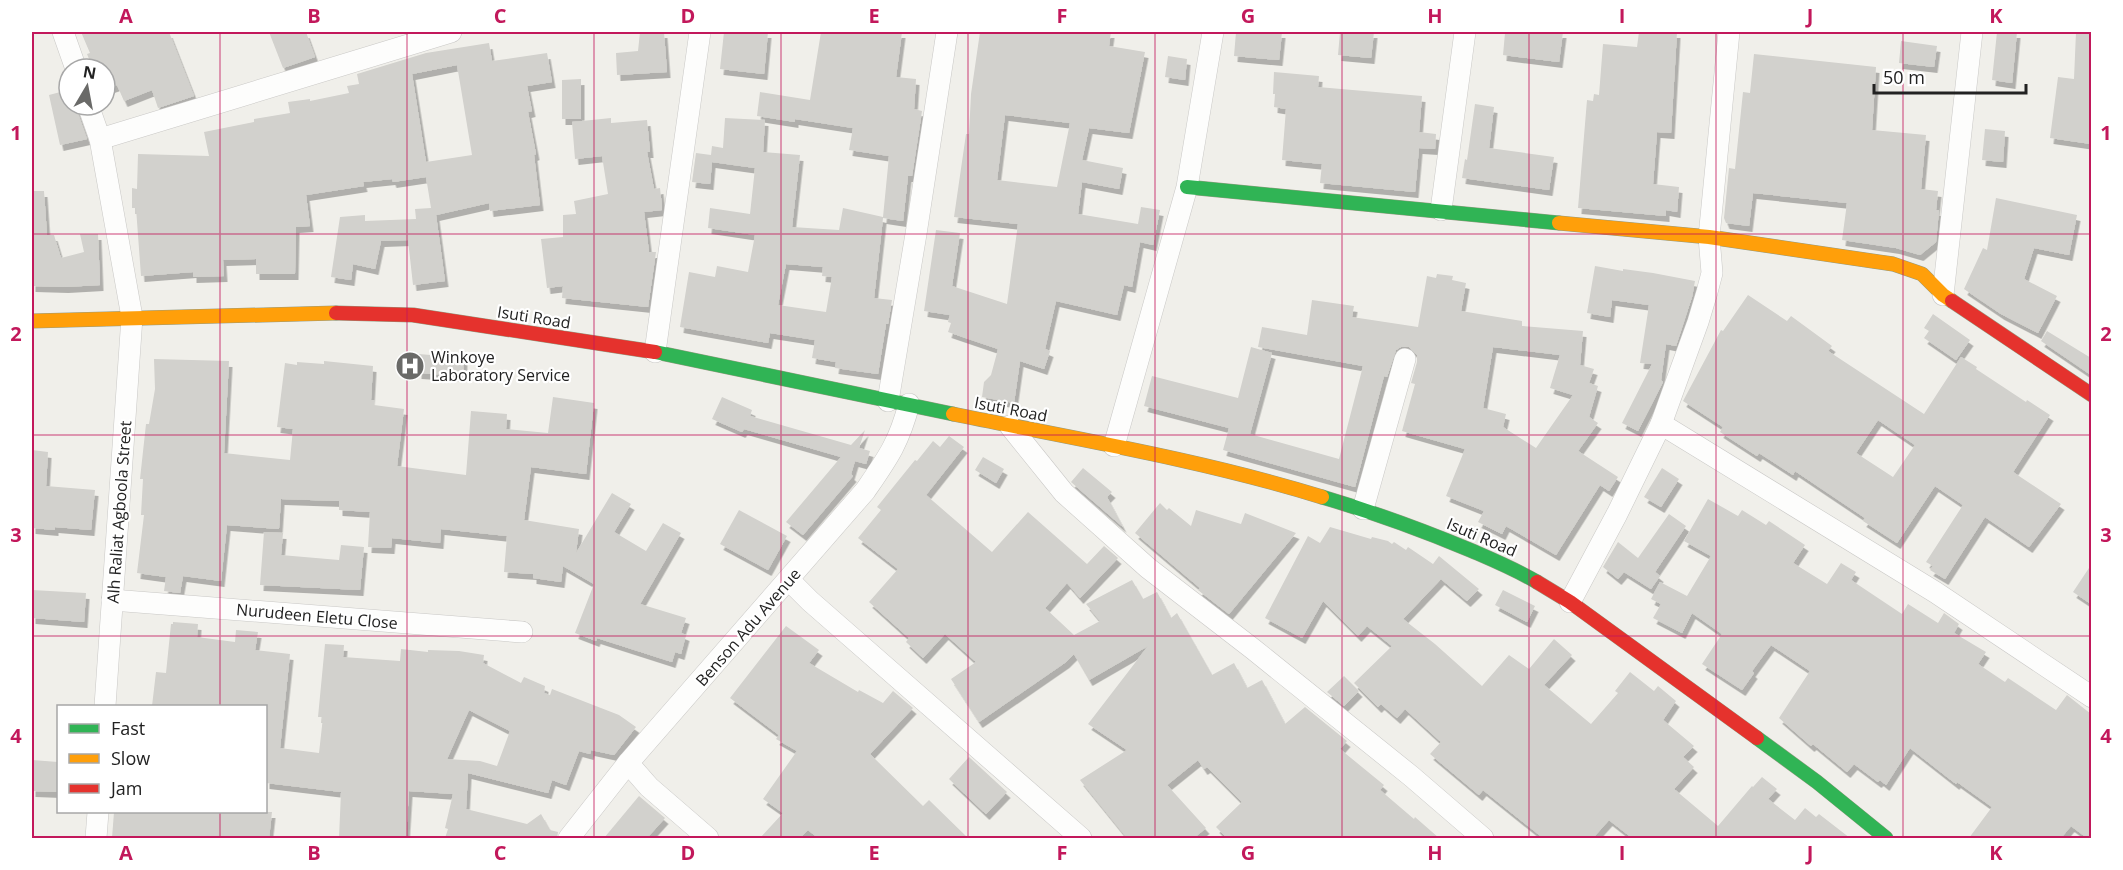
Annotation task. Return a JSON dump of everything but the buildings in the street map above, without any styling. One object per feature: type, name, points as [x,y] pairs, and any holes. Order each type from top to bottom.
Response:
[{"type":"street","points":[[63,32],[72,57]]},
{"type":"street","points":[[100,138],[451,32]]},
{"type":"street","points":[[655,352],[700,32]]},
{"type":"street","points":[[888,401],[947,32]]},
{"type":"street","points":[[1114,446],[1187,187],[1213,32]]},
{"type":"street","points":[[1440,210],[1465,32]]},
{"type":"street","points":[[1570,602],[1661,424],[1707,292],[1712,273],[1709,237],[1729,32]]},
{"type":"street","points":[[1943,295],[1972,32]]},
{"type":"street","name":"Alh Raliat Agboola Street","points":[[92,117],[100,138],[132,317],[105,705]]},
{"type":"street","points":[[1187,187],[1709,237],[1893,264],[1922,274],[1943,295],[2091,395]]},
{"type":"street","name":"Isuti Road","points":[[32,321],[352,313],[413,315],[655,352],[1114,446],[1281,484],[1363,509],[1444,538],[1517,570],[1570,602],[1817,782],[1886,838]]},
{"type":"street","points":[[1363,509],[1405,359]]},
{"type":"street","name":"Benson Adu Avenue","points":[[569,838],[628,763],[865,491],[894,449],[909,404]]},
{"type":"street","points":[[1661,424],[1935,592],[2091,697]]},
{"type":"street","points":[[1010,426],[1064,493],[1148,568],[1411,776],[1483,838]]},
{"type":"street","points":[[789,580],[810,601],[1081,838]]},
{"type":"street","name":"Nurudeen Eletu Close","points":[[112,600],[522,632]]},
{"type":"street","points":[[628,763],[649,787],[708,838]]},
{"type":"street","points":[[96,838],[98,813]]},
{"type":"traffic: fast","points":[[1187,187],[1559,223]]},
{"type":"traffic: fast","points":[[655,352],[953,414]]},
{"type":"traffic: fast","points":[[1322,497],[1434,535],[1496,561],[1537,582]]},
{"type":"traffic: fast","points":[[1757,738],[1817,782],[1886,838]]},
{"type":"traffic: slow","points":[[1559,223],[1709,237],[1893,264],[1922,274],[1952,301]]},
{"type":"traffic: slow","points":[[32,321],[336,313]]},
{"type":"traffic: slow","points":[[953,414],[1185,461],[1322,497]]},
{"type":"traffic: jam","points":[[1952,301],[2092,395]]},
{"type":"traffic: jam","points":[[336,313],[413,315],[655,352]]},
{"type":"traffic: jam","points":[[1537,582],[1570,602],[1757,738]]},
{"type":"place","name":"Winkoye Laboratory Service","points":[[410,366]]}]
